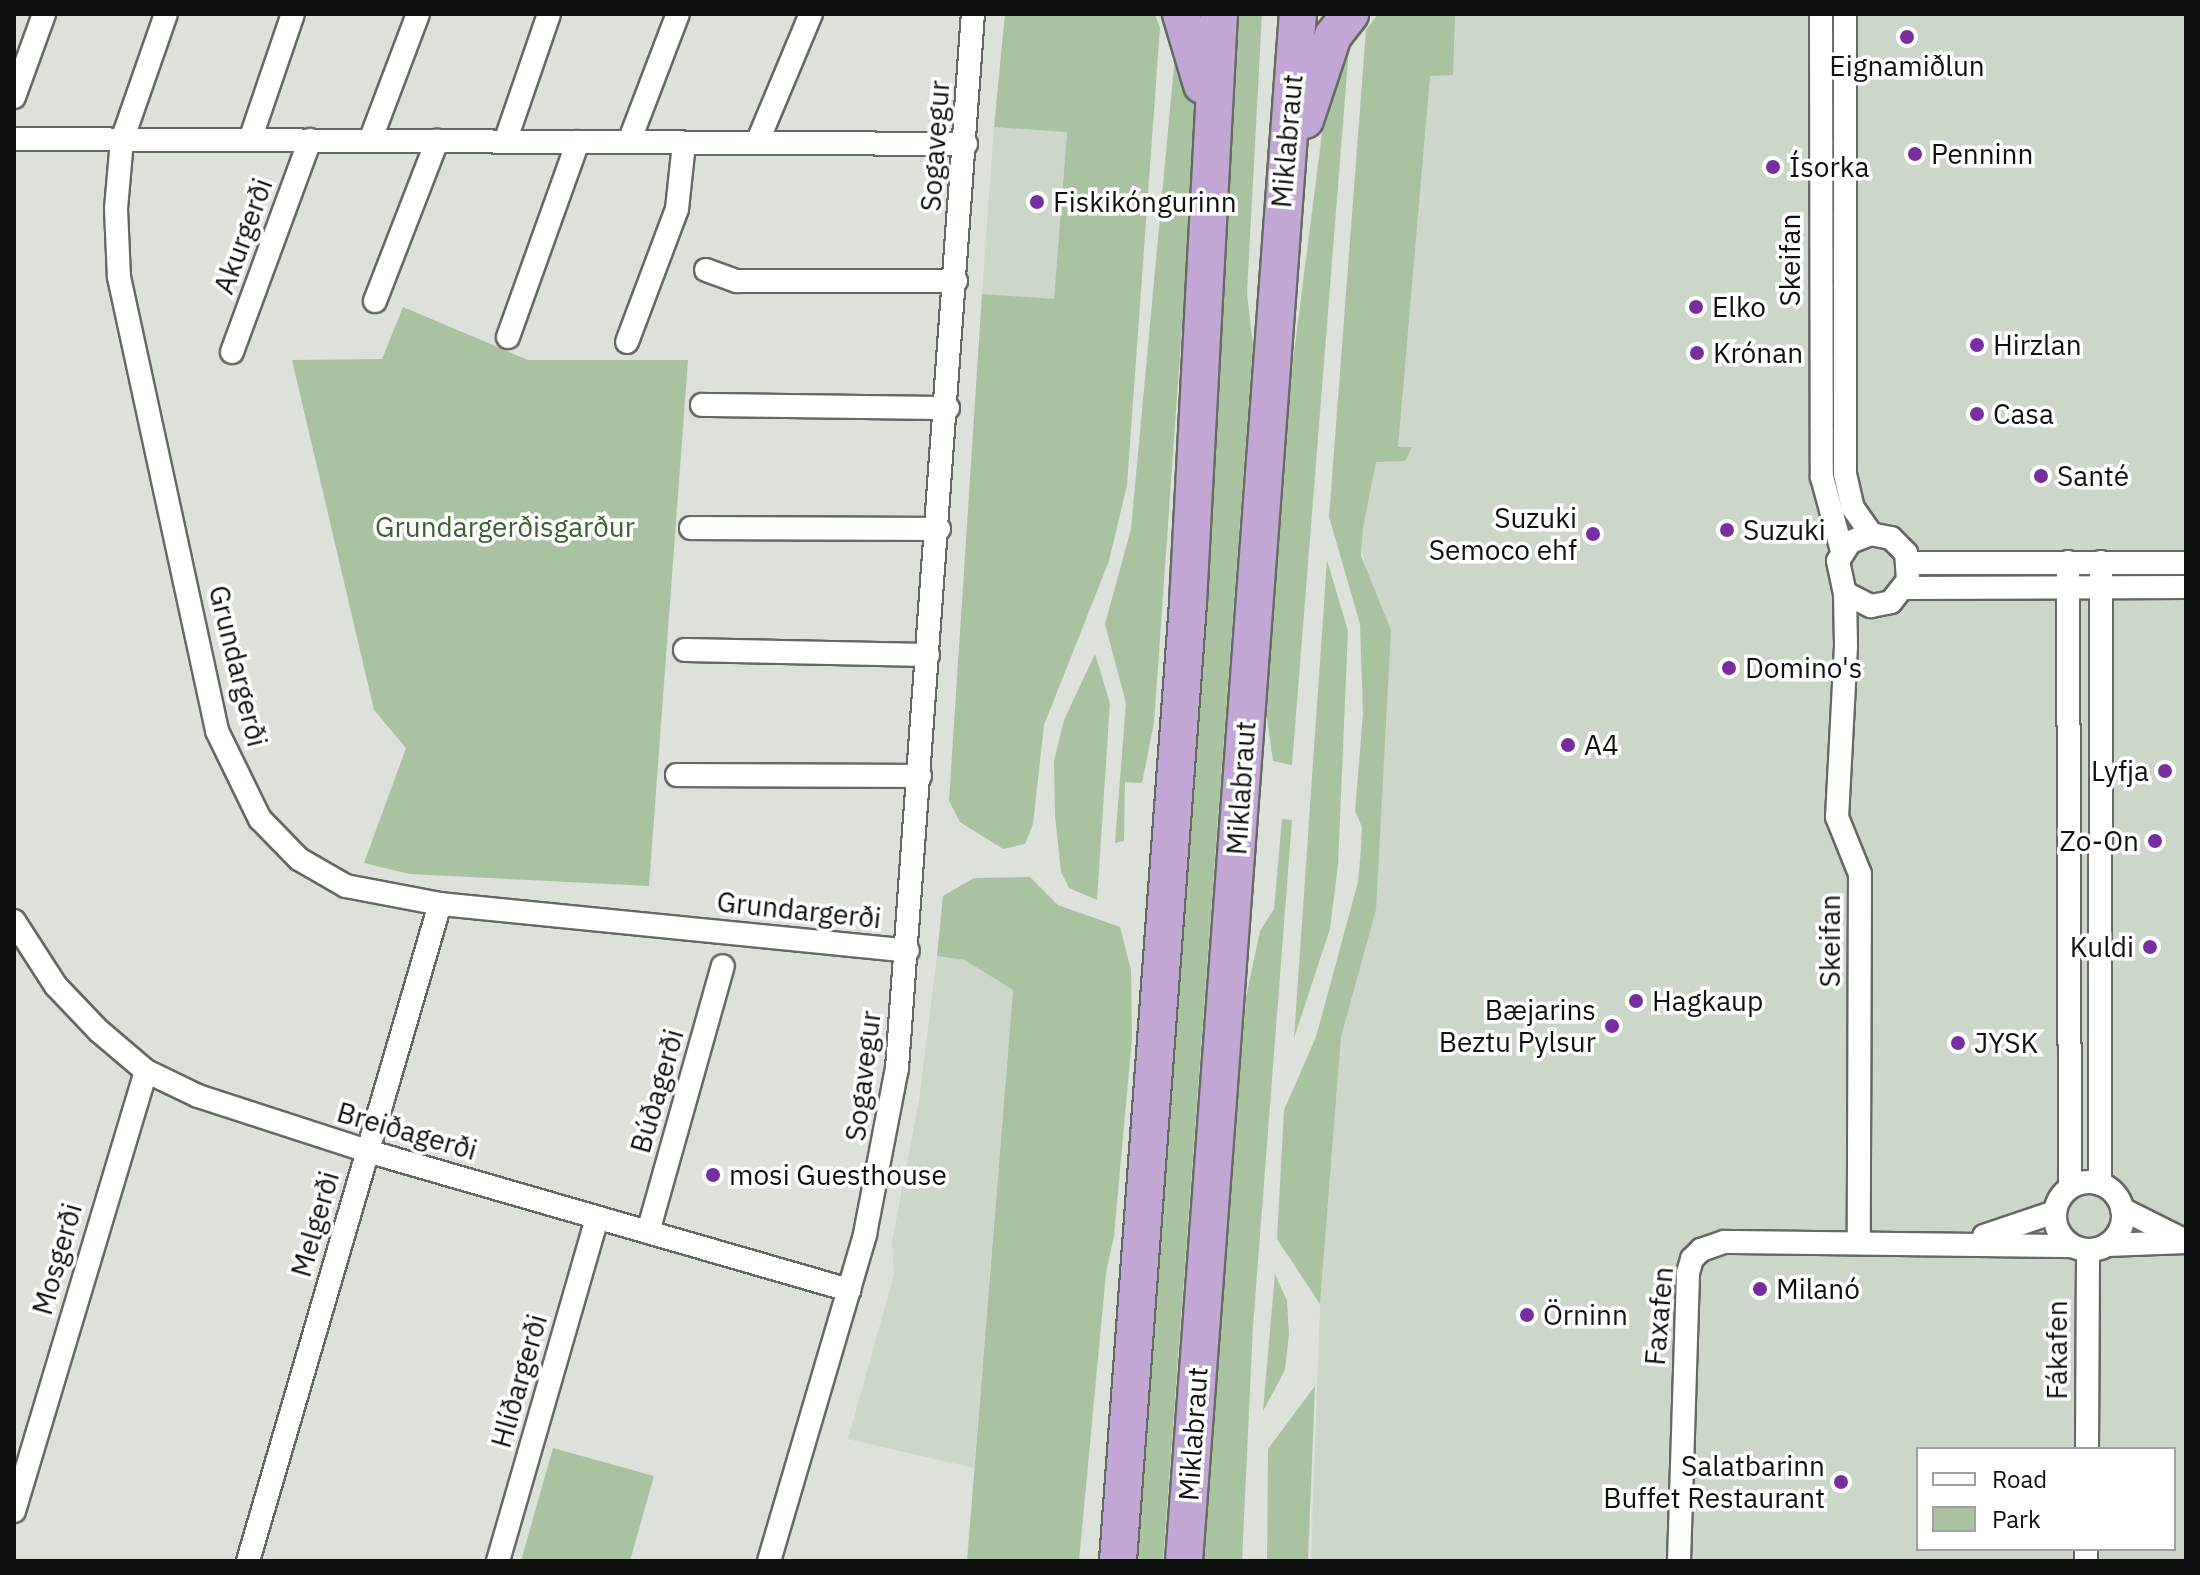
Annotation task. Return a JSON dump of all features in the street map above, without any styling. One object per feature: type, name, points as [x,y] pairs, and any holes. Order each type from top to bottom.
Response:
[{"type":"highway","points":[[1181,14],[1196,51],[1210,124]]},
{"type":"highway","points":[[1118,1561],[1186,632],[1210,124],[1219,14]]},
{"type":"highway","name":"Miklabraut","points":[[1184,1561],[1298,14]]},
{"type":"highway","points":[[1282,206],[1316,79],[1333,36],[1350,14]]},
{"type":"highway","points":[[1104,1561],[1124,1484]]},
{"type":"street","points":[[14,97],[44,14]]},
{"type":"street","points":[[122,140],[166,14]]},
{"type":"street","name":"Akurgerði","points":[[250,140],[293,14]]},
{"type":"street","points":[[370,141],[418,14]]},
{"type":"street","points":[[505,142],[549,14]]},
{"type":"street","points":[[629,142],[678,14]]},
{"type":"street","points":[[757,143],[811,14]]},
{"type":"street","name":"Sogavegur","points":[[769,1561],[849,1290],[890,1118],[908,951],[973,14]]},
{"type":"street","name":"Skeifan","points":[[1821,14],[1821,464],[1825,502],[1842,551],[1837,572],[1845,593],[1846,646],[1837,817],[1860,874],[1859,1242]]},
{"type":"street","name":"Skeifan","points":[[1845,14],[1845,474],[1853,508],[1871,534],[1891,538],[1909,563]]},
{"type":"street","name":"Akurgerði","points":[[14,139],[966,144]]},
{"type":"street","name":"Grundargerði","points":[[122,140],[116,209],[119,277],[217,731],[238,783],[260,819],[299,859],[346,886],[440,904],[908,951]]},
{"type":"street","name":"Akurgerði","points":[[232,352],[310,140]]},
{"type":"street","points":[[375,301],[437,141]]},
{"type":"street","points":[[508,337],[578,142]]},
{"type":"street","points":[[627,342],[677,209],[684,143]]},
{"type":"street","points":[[706,270],[737,281],[956,281]]},
{"type":"street","points":[[702,405],[948,408]]},
{"type":"street","points":[[691,528],[939,529]]},
{"type":"street","points":[[1842,551],[1871,534]]},
{"type":"street","points":[[2068,562],[2070,1187],[2055,1212],[2058,1231],[2089,1247],[2120,1230],[2122,1209]]},
{"type":"street","points":[[2070,1187],[2100,1184],[2101,562]]},
{"type":"street","points":[[1845,593],[1871,606],[1891,602],[1905,588],[1909,563],[2186,563]]},
{"type":"street","points":[[1905,588],[2186,587]]},
{"type":"street","name":"Skeifan","points":[[1846,646],[1871,606]]},
{"type":"street","points":[[685,650],[928,655]]},
{"type":"street","points":[[2068,672],[2101,673]]},
{"type":"street","points":[[677,775],[920,776]]},
{"type":"street","points":[[2069,898],[2100,898]]},
{"type":"street","name":"Melgerði","points":[[248,1561],[440,904]]},
{"type":"street","name":"Breiðagerði","points":[[14,921],[56,986],[146,1071],[248,1115],[849,1290]]},
{"type":"street","name":"Búðagerði","points":[[648,1232],[723,966]]},
{"type":"street","name":"Mosgerði","points":[[14,1511],[146,1071]]},
{"type":"street","points":[[2070,1087],[2100,1088]]},
{"type":"street","name":"Faxafen","points":[[2100,1184],[2114,1193],[2122,1209],[2186,1241]]},
{"type":"street","name":"Faxafen","points":[[1966,1242],[2055,1212]]},
{"type":"street","name":"Hlíðargerði","points":[[498,1561],[597,1218]]},
{"type":"street","name":"Faxafen","points":[[1679,1561],[1692,1259],[1724,1242],[1966,1242],[2089,1247],[2186,1241]]},
{"type":"street","name":"Fákafen","points":[[2087,1447],[2089,1247]]},
{"type":"shaded area","points":[[1423,14],[2186,14],[2186,1561],[1311,1561],[1320,1304],[1341,1037],[1376,910],[1366,570],[1361,545]]},
{"type":"shaded area","points":[[994,127],[1067,131],[1054,300],[982,294]]},
{"type":"shaded area","points":[[937,956],[965,960],[1013,989],[974,1468],[848,1439],[894,1275],[892,1242],[919,1101]]},
{"type":"green space","points":[[1005,14],[1155,14],[1160,28],[1127,485],[1109,561],[1044,725],[1033,824],[1025,844],[1003,849],[960,822],[949,801],[982,294],[1054,299],[1067,132],[994,127]]},
{"type":"green space","points":[[1237,14],[1262,14],[1247,293],[1253,346],[1163,1561],[1136,1561],[1208,597]]},
{"type":"green space","points":[[1378,14],[1455,14],[1453,75],[1430,76],[1398,447],[1412,447],[1405,461],[1376,462],[1363,528],[1361,556],[1391,630],[1376,910],[1341,1037],[1320,1304],[1277,1239],[1284,1110],[1316,1037],[1358,882],[1361,849],[1362,827],[1355,811],[1363,714],[1360,624],[1329,517],[1366,30]]},
{"type":"green space","points":[[1178,23],[1197,114],[1154,723],[1142,783],[1125,782],[1124,841],[1115,843],[1126,703],[1105,624],[1131,529]]},
{"type":"green space","points":[[1350,35],[1292,765],[1273,761],[1266,711],[1287,408],[1326,102]]},
{"type":"green space","name":"Grundargerðisgarður","points":[[403,307],[528,360],[688,360],[649,886],[409,874],[364,863],[406,748],[374,710],[292,360],[382,359]]},
{"type":"green space","points":[[1327,560],[1348,631],[1338,865],[1330,929],[1294,1038]]},
{"type":"green space","points":[[1095,654],[1110,703],[1097,900],[1069,888],[1061,872],[1055,816],[1054,761],[1064,720]]},
{"type":"green space","points":[[1282,819],[1292,820],[1253,1326],[1242,1561],[1202,1561],[1246,997],[1260,931],[1274,909]]},
{"type":"green space","points":[[1030,877],[1058,905],[1120,927],[1131,970],[1132,1038],[1114,1236],[1106,1273],[1079,1561],[967,1561],[1013,990],[965,960],[937,956],[943,896],[974,878]]},
{"type":"green space","points":[[1275,1274],[1287,1301],[1289,1334],[1285,1370],[1263,1411]]},
{"type":"green space","points":[[1315,1386],[1308,1561],[1267,1561],[1268,1449]]},
{"type":"green space","points":[[553,1448],[654,1476],[630,1561],[521,1561]]},
{"type":"place","name":"Eignamiðlun","points":[[1907,37]]},
{"type":"place","name":"Penninn","points":[[1915,154]]},
{"type":"place","name":"Ísorka","points":[[1773,167]]},
{"type":"place","name":"Fiskikóngurinn","points":[[1037,202]]},
{"type":"place","name":"Elko","points":[[1696,307]]},
{"type":"place","name":"Hirzlan","points":[[1977,345]]},
{"type":"place","name":"Krónan","points":[[1697,353]]},
{"type":"place","name":"Casa","points":[[1977,414]]},
{"type":"place","name":"Santé","points":[[2041,476]]},
{"type":"place","name":"Suzuki","points":[[1727,530]]},
{"type":"place","name":"Suzuki Semoco ehf","points":[[1593,534]]},
{"type":"place","name":"Domino's","points":[[1729,668]]},
{"type":"place","name":"A4","points":[[1568,745]]},
{"type":"place","name":"Lyfja","points":[[2165,771]]},
{"type":"place","name":"Zo-On","points":[[2155,841]]},
{"type":"place","name":"Kuldi","points":[[2150,947]]},
{"type":"place","name":"Hagkaup","points":[[1636,1001]]},
{"type":"place","name":"Bæjarins Beztu Pylsur","points":[[1612,1026]]},
{"type":"place","name":"JYSK","points":[[1958,1043]]},
{"type":"place","name":"mosi Guesthouse","points":[[713,1175]]},
{"type":"place","name":"Milanó","points":[[1760,1289]]},
{"type":"place","name":"Örninn","points":[[1527,1315]]},
{"type":"place","name":"Salatbarinn Buffet Restaurant","points":[[1841,1482]]}]
